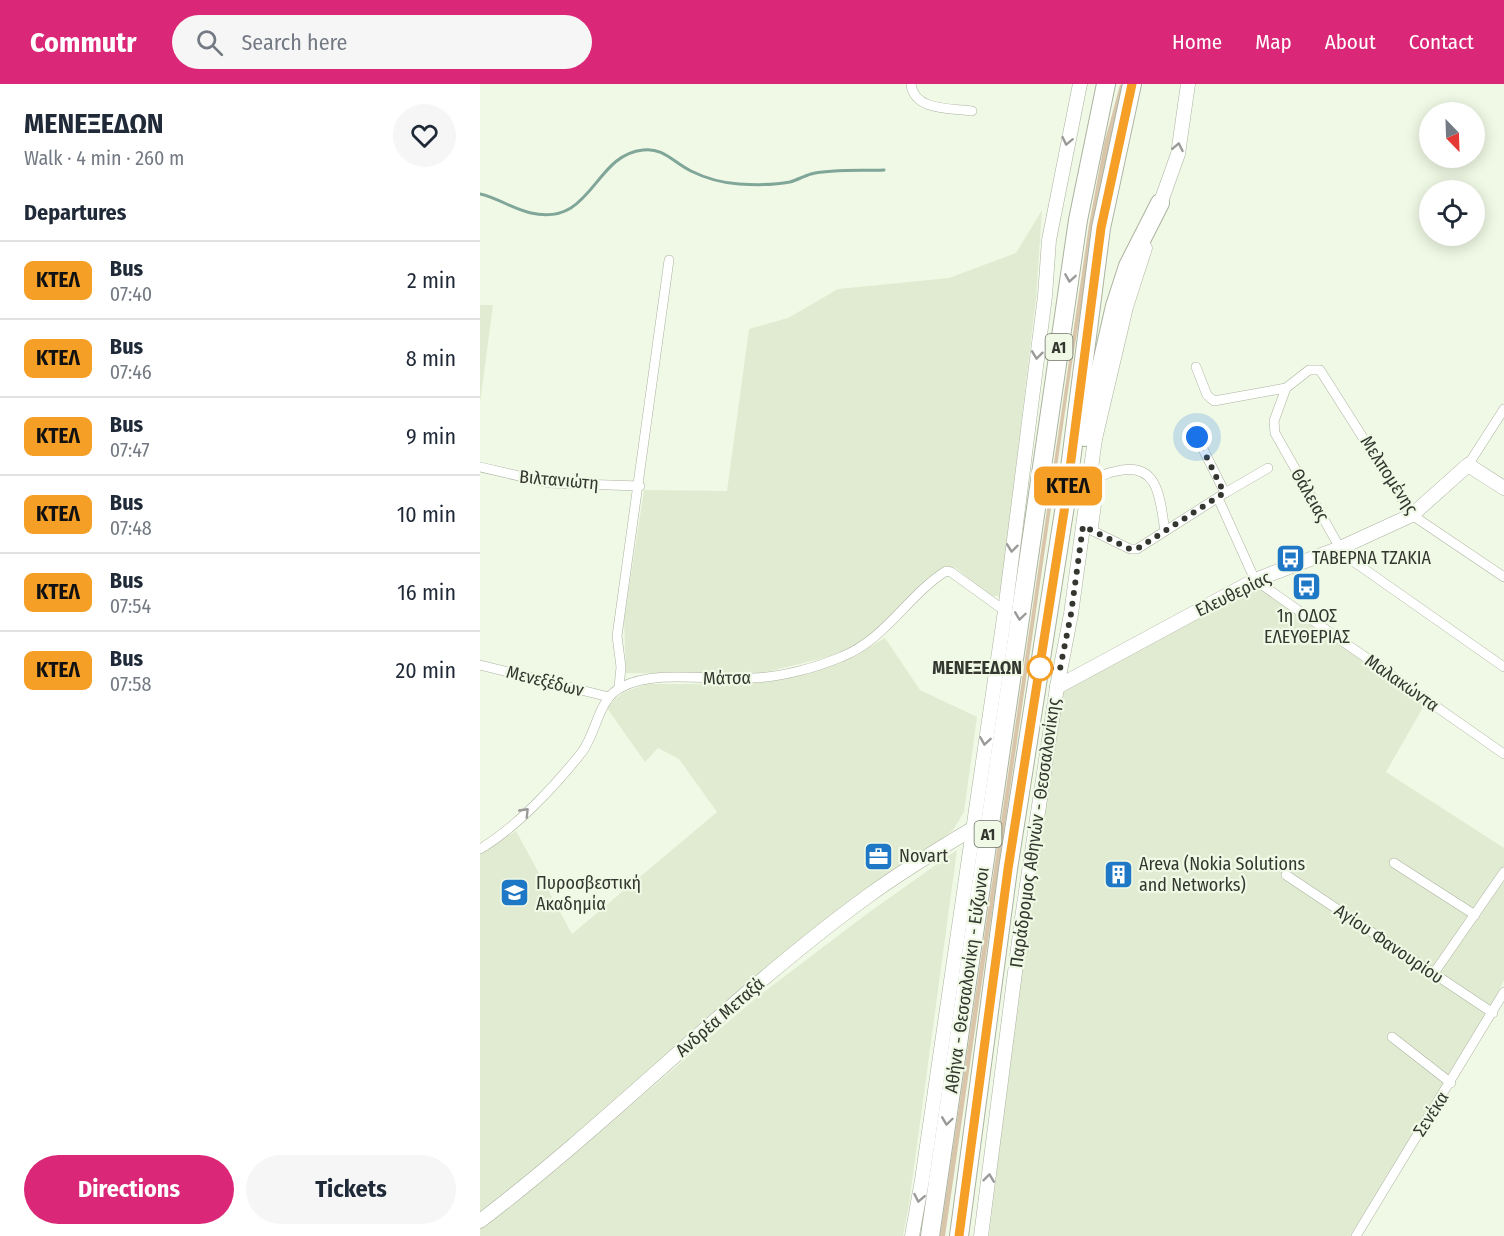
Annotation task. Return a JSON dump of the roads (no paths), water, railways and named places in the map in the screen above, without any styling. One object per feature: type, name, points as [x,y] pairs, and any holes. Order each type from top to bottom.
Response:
[{"type":"highway","points":[[1090,167],[1088,141],[1096,84]]},
{"type":"highway","name":"Αθήνα - Θεσσαλονίκη - Εύζωνοι","points":[[930,1236],[1078,220],[1106,84]]},
{"type":"highway","name":"Αθήνα - Θεσσαλονίκη - Εύζωνοι","points":[[959,1236],[1008,869],[1066,499],[1101,228],[1132,84]]},
{"type":"highway","points":[[1066,499],[1083,443],[1115,306],[1128,266],[1160,203]]},
{"type":"main road","points":[[912,1236],[924,1169],[1005,611],[1043,307],[1049,240],[1080,84]]},
{"type":"main road","name":"Παράδρομος Αθηνών - Θεσσαλονίκης","points":[[981,1236],[1022,918],[1057,687],[1088,528],[1095,439],[1126,307],[1178,154],[1188,84]]},
{"type":"main road","points":[[1468,465],[1504,488]]},
{"type":"main road","name":"Ελευθερίας","points":[[1057,687],[1256,580],[1340,548],[1412,515],[1468,465]]},
{"type":"main road","name":"Ανδρέα Μεταξά","points":[[480,1221],[602,1120],[743,996],[851,909],[972,829]]},
{"type":"street","points":[[911,84],[912,93],[925,105],[972,111]]},
{"type":"street","points":[[620,687],[621,667],[617,636],[640,486],[669,260]]},
{"type":"street","points":[[1196,367],[1207,395],[1214,401],[1286,388]]},
{"type":"street","name":"Μελπομένης","points":[[1286,388],[1308,370],[1316,368],[1325,374],[1412,515],[1504,577]]},
{"type":"street","name":"Θάλειας","points":[[1286,388],[1274,421],[1275,433],[1340,548],[1350,559],[1504,667]]},
{"type":"street","points":[[1468,465],[1504,410]]},
{"type":"street","points":[[1197,437],[1256,580]]},
{"type":"street","name":"Βιλτανιώτη","points":[[480,467],[549,483],[640,486]]},
{"type":"street","points":[[1165,531],[1154,484],[1148,474],[1135,468],[1105,473],[1100,478],[1088,528],[1130,549],[1137,549],[1165,531],[1180,519],[1268,468]]},
{"type":"street","name":"Μάτσα","points":[[480,849],[520,818],[582,752],[609,697],[620,687],[651,679],[768,677],[842,657],[875,638],[887,624],[946,571],[951,572],[1005,611]]},
{"type":"street","name":"Μαλακώντα","points":[[1256,580],[1504,754]]},
{"type":"street","name":"Μενεξέδων","points":[[480,665],[609,697]]},
{"type":"street","points":[[1394,862],[1475,915]]},
{"type":"street","points":[[1434,974],[1504,872]]},
{"type":"street","name":"Αγίου Φανουρίου","points":[[1286,875],[1493,1013]]},
{"type":"street","name":"Σενέκα","points":[[1356,1236],[1451,1083],[1504,992]]},
{"type":"street","points":[[1392,1038],[1451,1083]]},
{"type":"waterway","points":[[480,194],[524,211],[552,215],[568,210],[580,201],[613,164],[626,155],[643,150],[662,153],[702,176],[739,184],[784,183],[828,171],[884,170]]},
{"type":"place","name":"ΤΑΒΕΡΝΑ ΤΖΑΚΙΑ","points":[[1291,558]]},
{"type":"place","name":"1η ΟΔΟΣ ΕΛΕΥΘΕΡΙΑΣ","points":[[1307,587]]},
{"type":"place","name":"ΜΕΝΕΞΕΔΩΝ","points":[[1040,668]]},
{"type":"place","name":"Novart","points":[[878,856]]},
{"type":"place","name":"Areva (Nokia Solutions and Networks)","points":[[1118,874]]},
{"type":"place","name":"Πυροσβεστική Ακαδημία","points":[[515,893]]}]
